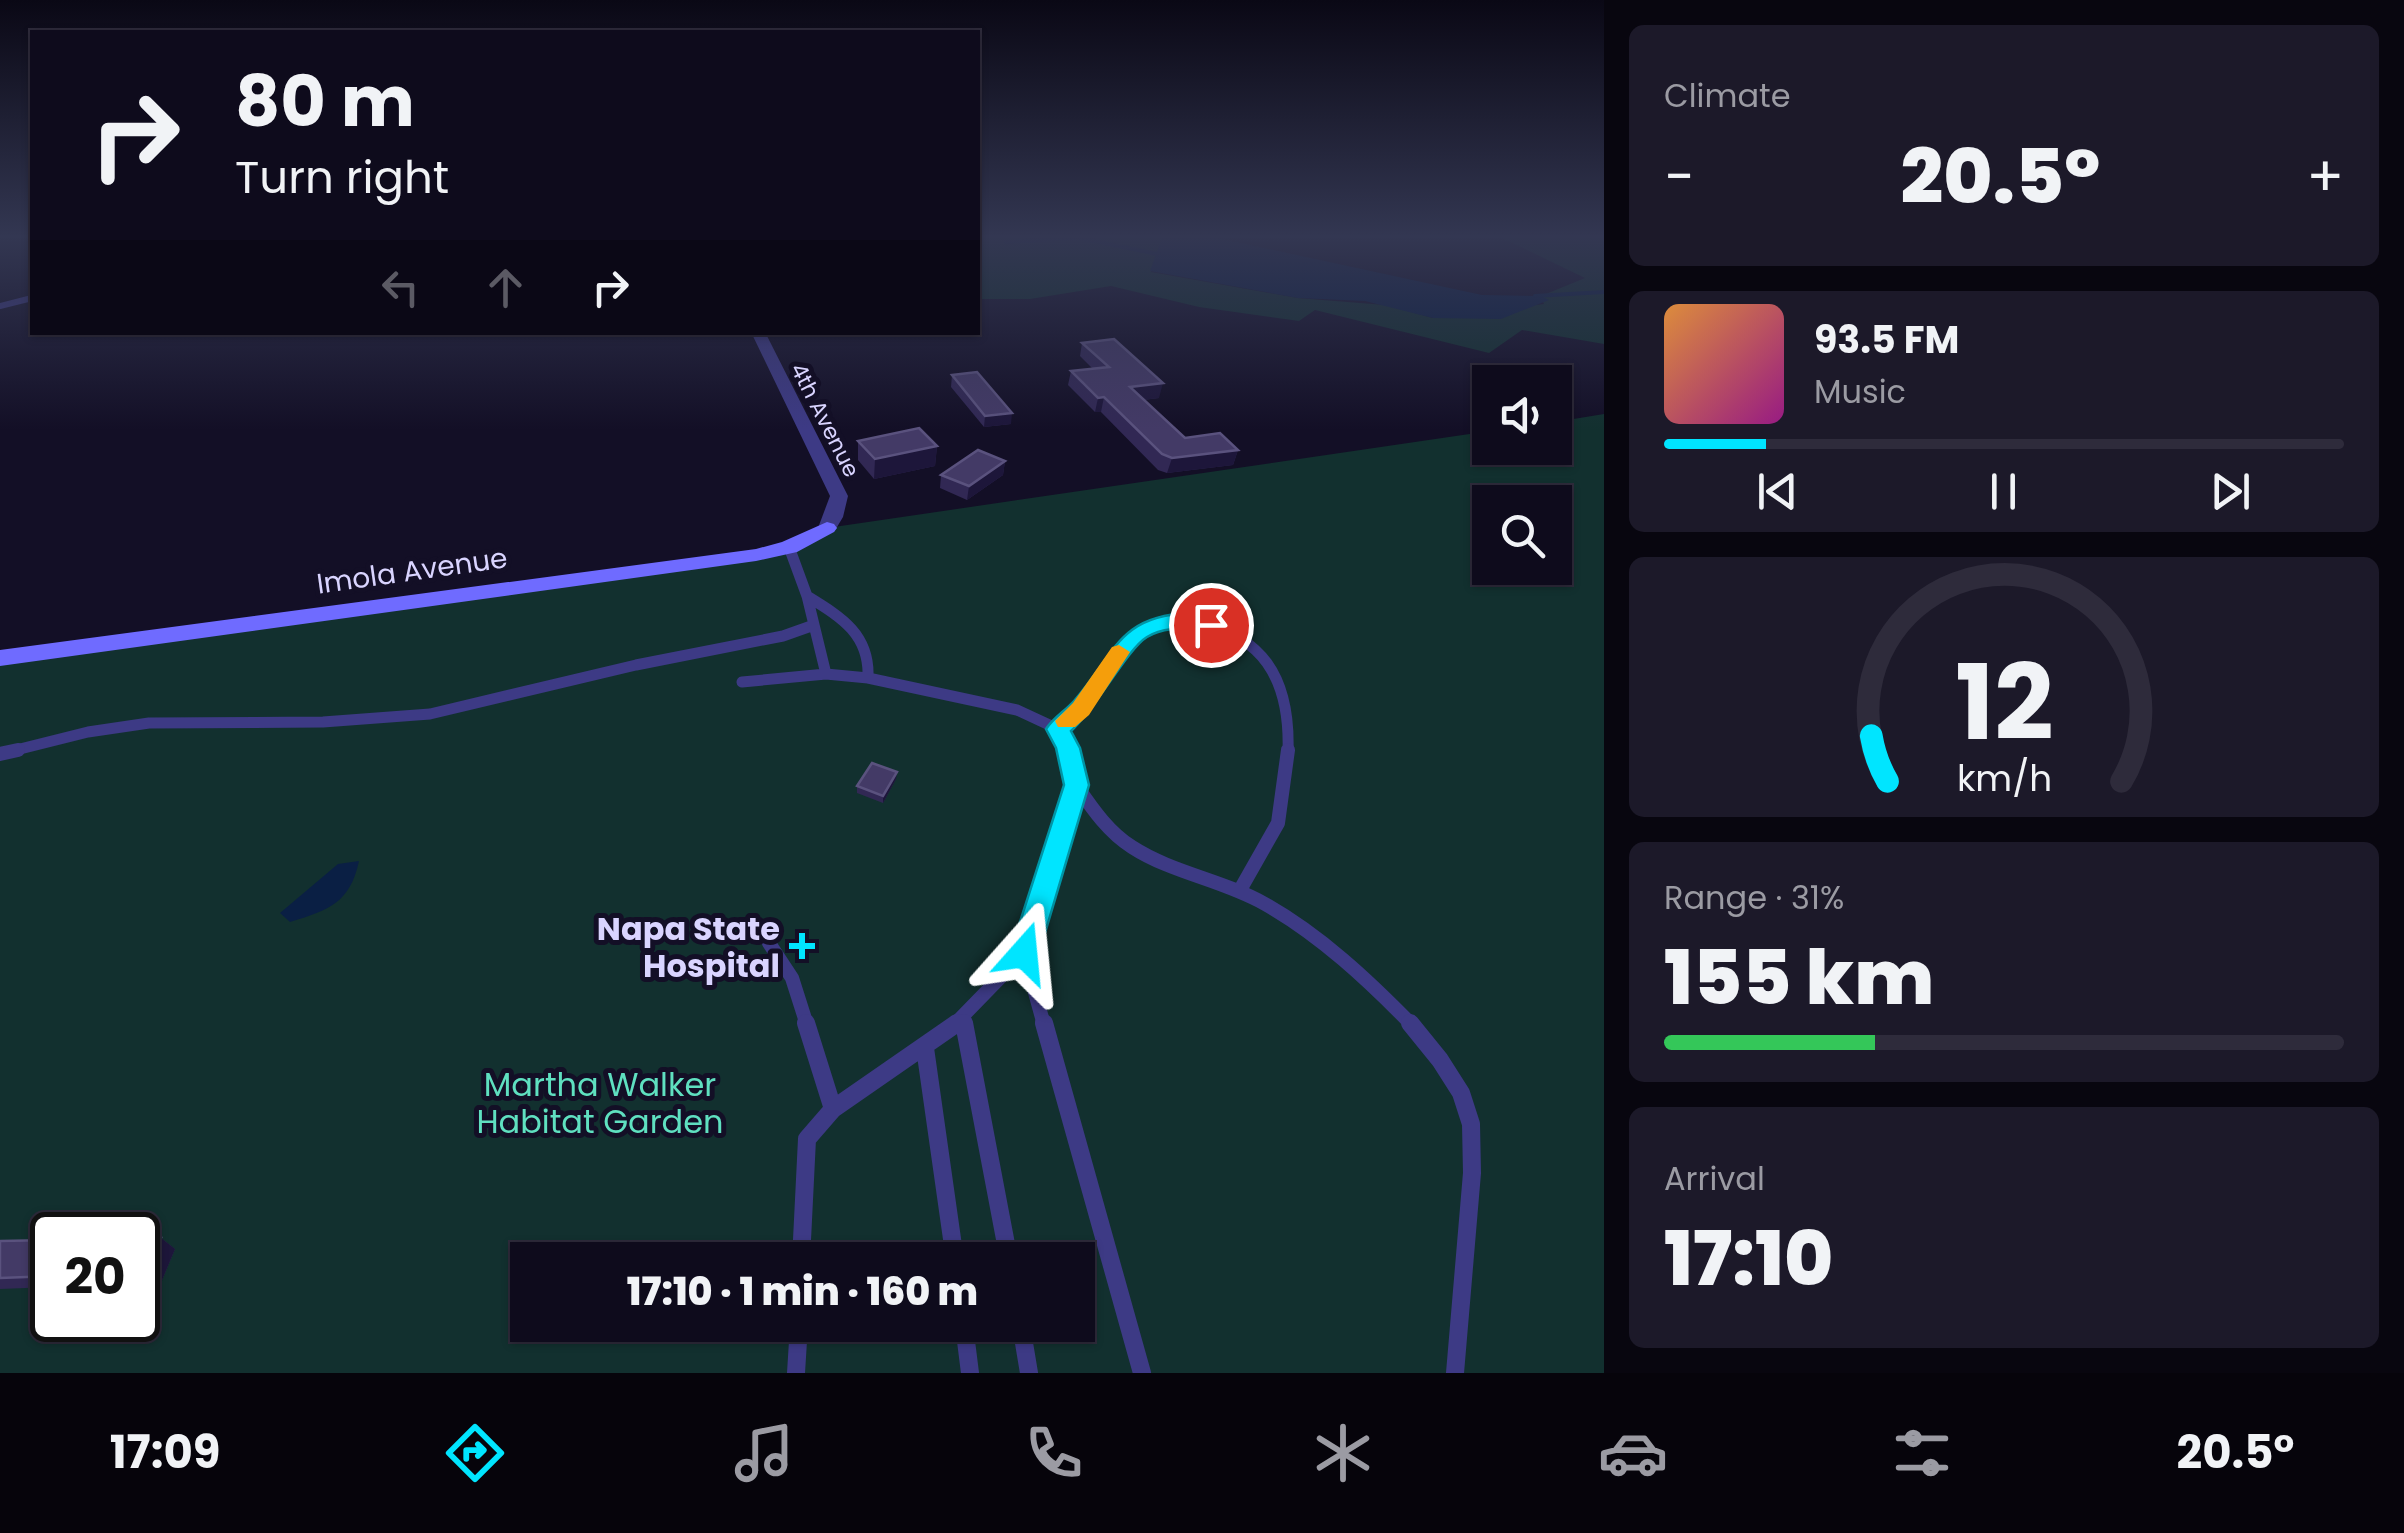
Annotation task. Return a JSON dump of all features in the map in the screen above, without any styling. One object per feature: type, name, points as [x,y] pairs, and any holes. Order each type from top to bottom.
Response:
[{"type":"street","name":"4th Avenue","points":[[759,335],[838,496],[834,517],[827,528]]},
{"type":"street","name":"Imola Avenue","points":[[0,658],[788,547],[827,528]]},
{"type":"lane","points":[[788,547],[806,596],[826,674]]},
{"type":"lane","points":[[806,596],[862,637],[871,656],[868,678]]},
{"type":"lane","points":[[1058,729],[1081,709],[1123,646],[1148,626],[1189,620],[1228,632],[1258,651],[1281,685],[1289,755],[1277,824],[1240,890]]},
{"type":"lane","points":[[0,754],[88,732],[149,723],[323,722],[430,714],[636,665],[783,636],[814,624]]},
{"type":"lane","points":[[742,682],[826,674],[868,678],[1017,710],[1058,729],[1068,748],[1076,785],[1093,812],[1123,844],[1149,858],[1240,890],[1303,928],[1381,995],[1436,1054],[1464,1099],[1471,1122],[1473,1165],[1455,1373]]},
{"type":"lane","points":[[803,1242],[807,1139],[832,1109],[963,1019],[1024,953],[1076,785]]},
{"type":"lane","points":[[769,943],[792,978],[832,1109]]},
{"type":"lane","points":[[1024,953],[1142,1373]]},
{"type":"lane","points":[[963,1019],[1006,1242]]},
{"type":"lane","points":[[925,1048],[952,1242]]},
{"type":"lane","points":[[796,1373],[797,1342]]},
{"type":"lane","points":[[966,1342],[970,1373]]},
{"type":"lane","points":[[1024,1342],[1029,1373]]},
{"type":"green space","points":[[1178,302],[1349,302],[1385,305],[1433,318],[1543,302],[1604,302],[1604,344],[1522,330],[1489,353],[1315,310],[1299,321]]},
{"type":"green space","name":"Napa State Hospital","points":[[1604,414],[1604,1373],[0,1373],[0,658],[756,555],[827,528],[1472,434],[1472,465],[1572,465],[1572,419]]},
{"type":"water","points":[[1369,302],[1544,302],[1501,319],[1433,318]]},
{"type":"water","points":[[359,861],[350,887],[336,903],[290,922],[280,913],[338,864]]},
{"type":"building","points":[[1114,339],[1163,383],[1130,387],[1185,438],[1220,433],[1238,450],[1172,458],[1162,454],[1104,397],[1098,398],[1071,371],[1109,367],[1082,343]]},
{"type":"building","points":[[977,372],[1012,413],[985,416],[952,375]]},
{"type":"building","points":[[919,428],[937,446],[875,459],[858,441]]},
{"type":"building","points":[[978,450],[1005,461],[969,486],[941,475]]},
{"type":"building","points":[[872,763],[897,772],[883,796],[857,786]]},
{"type":"building","points":[[30,1240],[30,1277],[0,1278],[0,1241]]},
{"type":"slow traffic","points":[[1066,721],[1081,709],[1119,652]]},
{"type":"place","name":"Napa State Hospital","points":[[802,946]]},
{"type":"route","points":[[1024,953],[1076,785],[1068,748],[1058,729],[1081,709],[1123,646],[1136,634],[1169,620],[1211,625]]},
{"type":"park label","name":"Martha Walker Habitat Garden","points":[[600,1102]]}]
